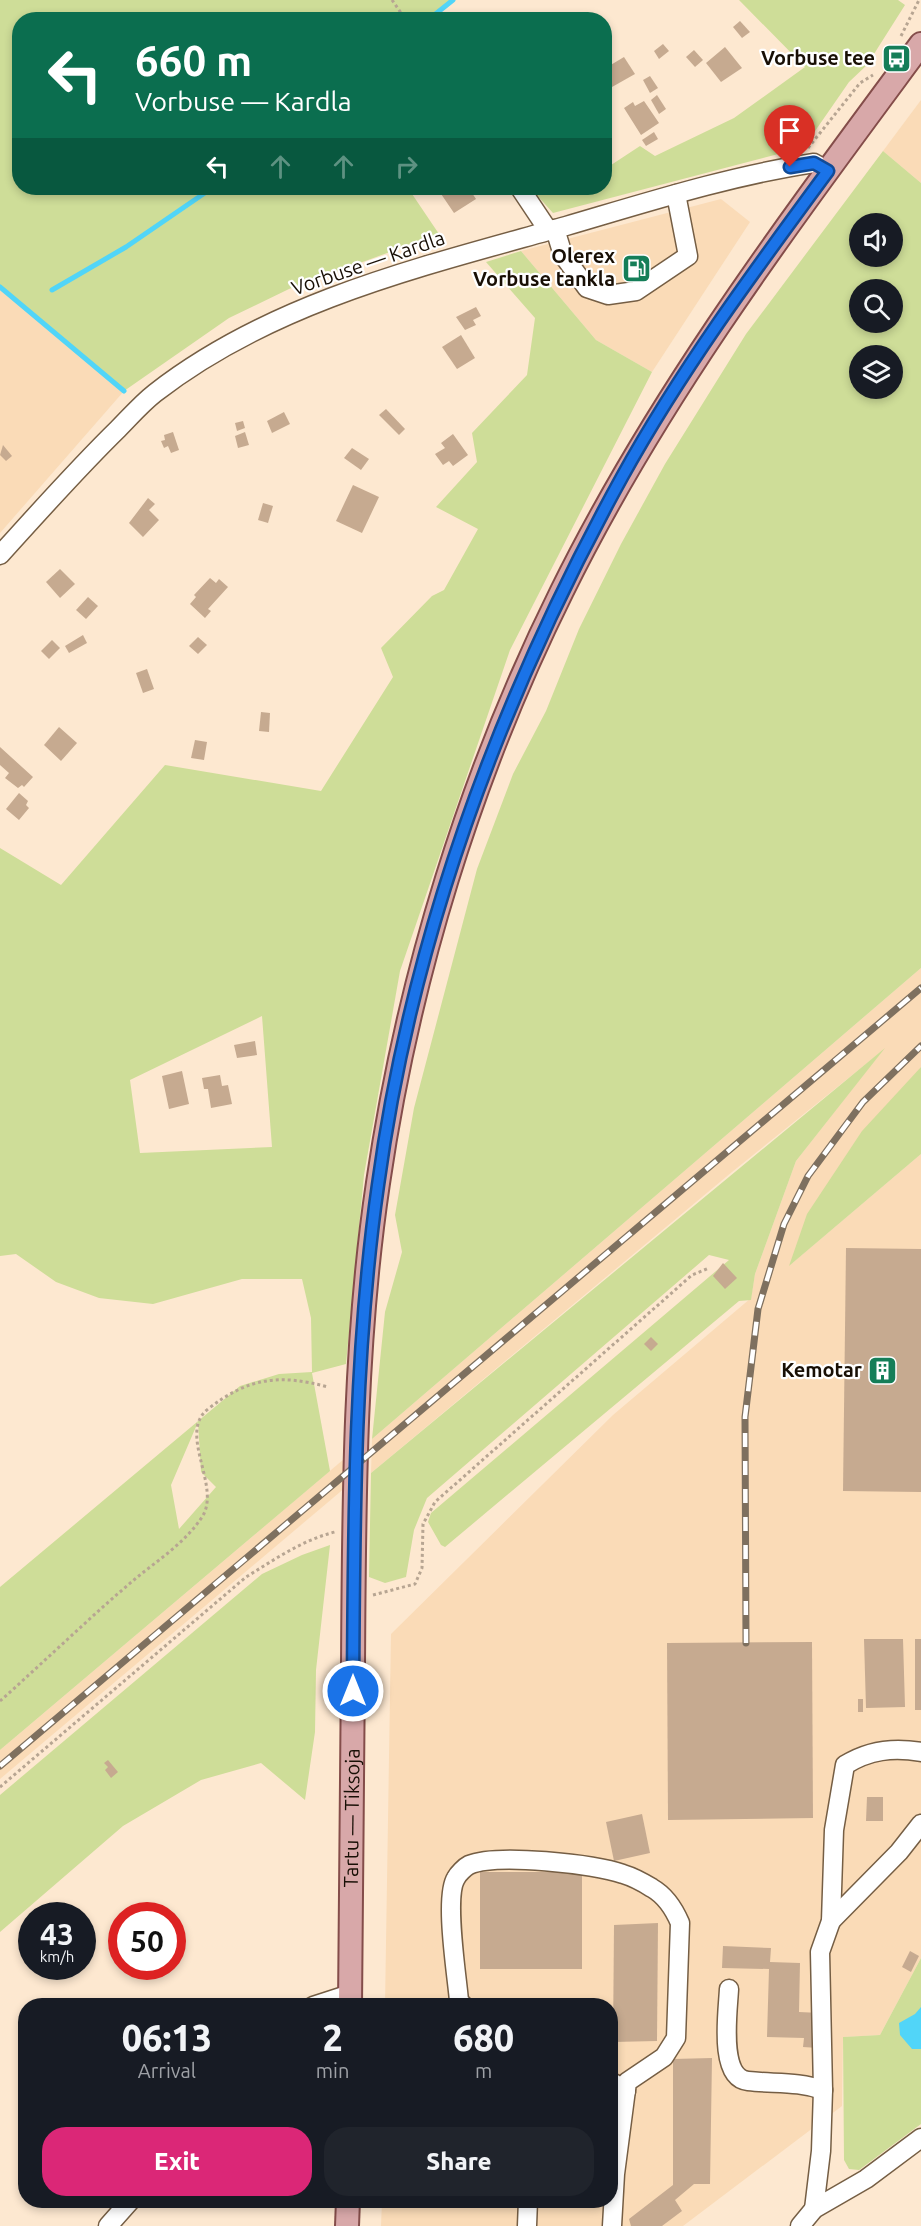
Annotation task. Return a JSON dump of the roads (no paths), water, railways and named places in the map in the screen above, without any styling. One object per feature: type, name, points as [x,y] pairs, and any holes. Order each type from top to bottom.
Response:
[{"type":"main road","name":"Tartu — Tiksoja","points":[[350,1998],[354,1528],[364,1299],[378,1179],[405,1028],[467,817],[511,704],[561,592],[623,474],[704,345],[921,44]]},
{"type":"main road","points":[[347,2226],[348,2208]]},
{"type":"street","name":"Vorbuse — Kardla","points":[[0,555],[94,452],[145,403],[200,361],[293,312],[359,287],[551,229],[737,177],[814,163],[828,171]]},
{"type":"street","points":[[525,195],[551,229],[562,255],[587,288],[608,295],[636,291],[688,256],[676,194]]},
{"type":"street","points":[[814,2209],[821,2151],[823,2090],[820,1952],[831,1921],[834,1830],[845,1766],[864,1753],[900,1749],[921,1752]]},
{"type":"street","points":[[831,1921],[899,1852],[921,1824]]},
{"type":"street","points":[[459,1998],[450,1902],[455,1879],[468,1866],[491,1861],[552,1862],[596,1867],[625,1874],[654,1889],[673,1907],[680,1923],[676,2038],[663,2057],[618,2086]]},
{"type":"street","points":[[729,1989],[729,2065],[735,2076],[745,2081],[803,2083],[823,2090]]},
{"type":"street","points":[[800,2226],[814,2209],[866,2179],[921,2138]]},
{"type":"street","points":[[108,2226],[124,2208]]},
{"type":"street","points":[[527,2226],[528,2208]]},
{"type":"street","points":[[612,2226],[613,2208]]},
{"type":"water","points":[[921,2007],[921,2049],[912,2049],[900,2035],[899,2023],[915,2014]]},
{"type":"waterway","points":[[438,12],[453,0]]},
{"type":"waterway","points":[[52,290],[126,247],[202,195]]},
{"type":"waterway","points":[[0,287],[124,391]]},
{"type":"railway","points":[[0,1766],[921,988]]},
{"type":"railway","points":[[746,1643],[745,1417],[758,1309],[784,1224],[808,1176],[863,1102],[921,1046]]},
{"type":"place","name":"Vorbuse tee","points":[[896,58]]},
{"type":"place","name":"Olerex Vorbuse tankla","points":[[636,268]]},
{"type":"place","name":"Kemotar","points":[[883,1370]]}]
